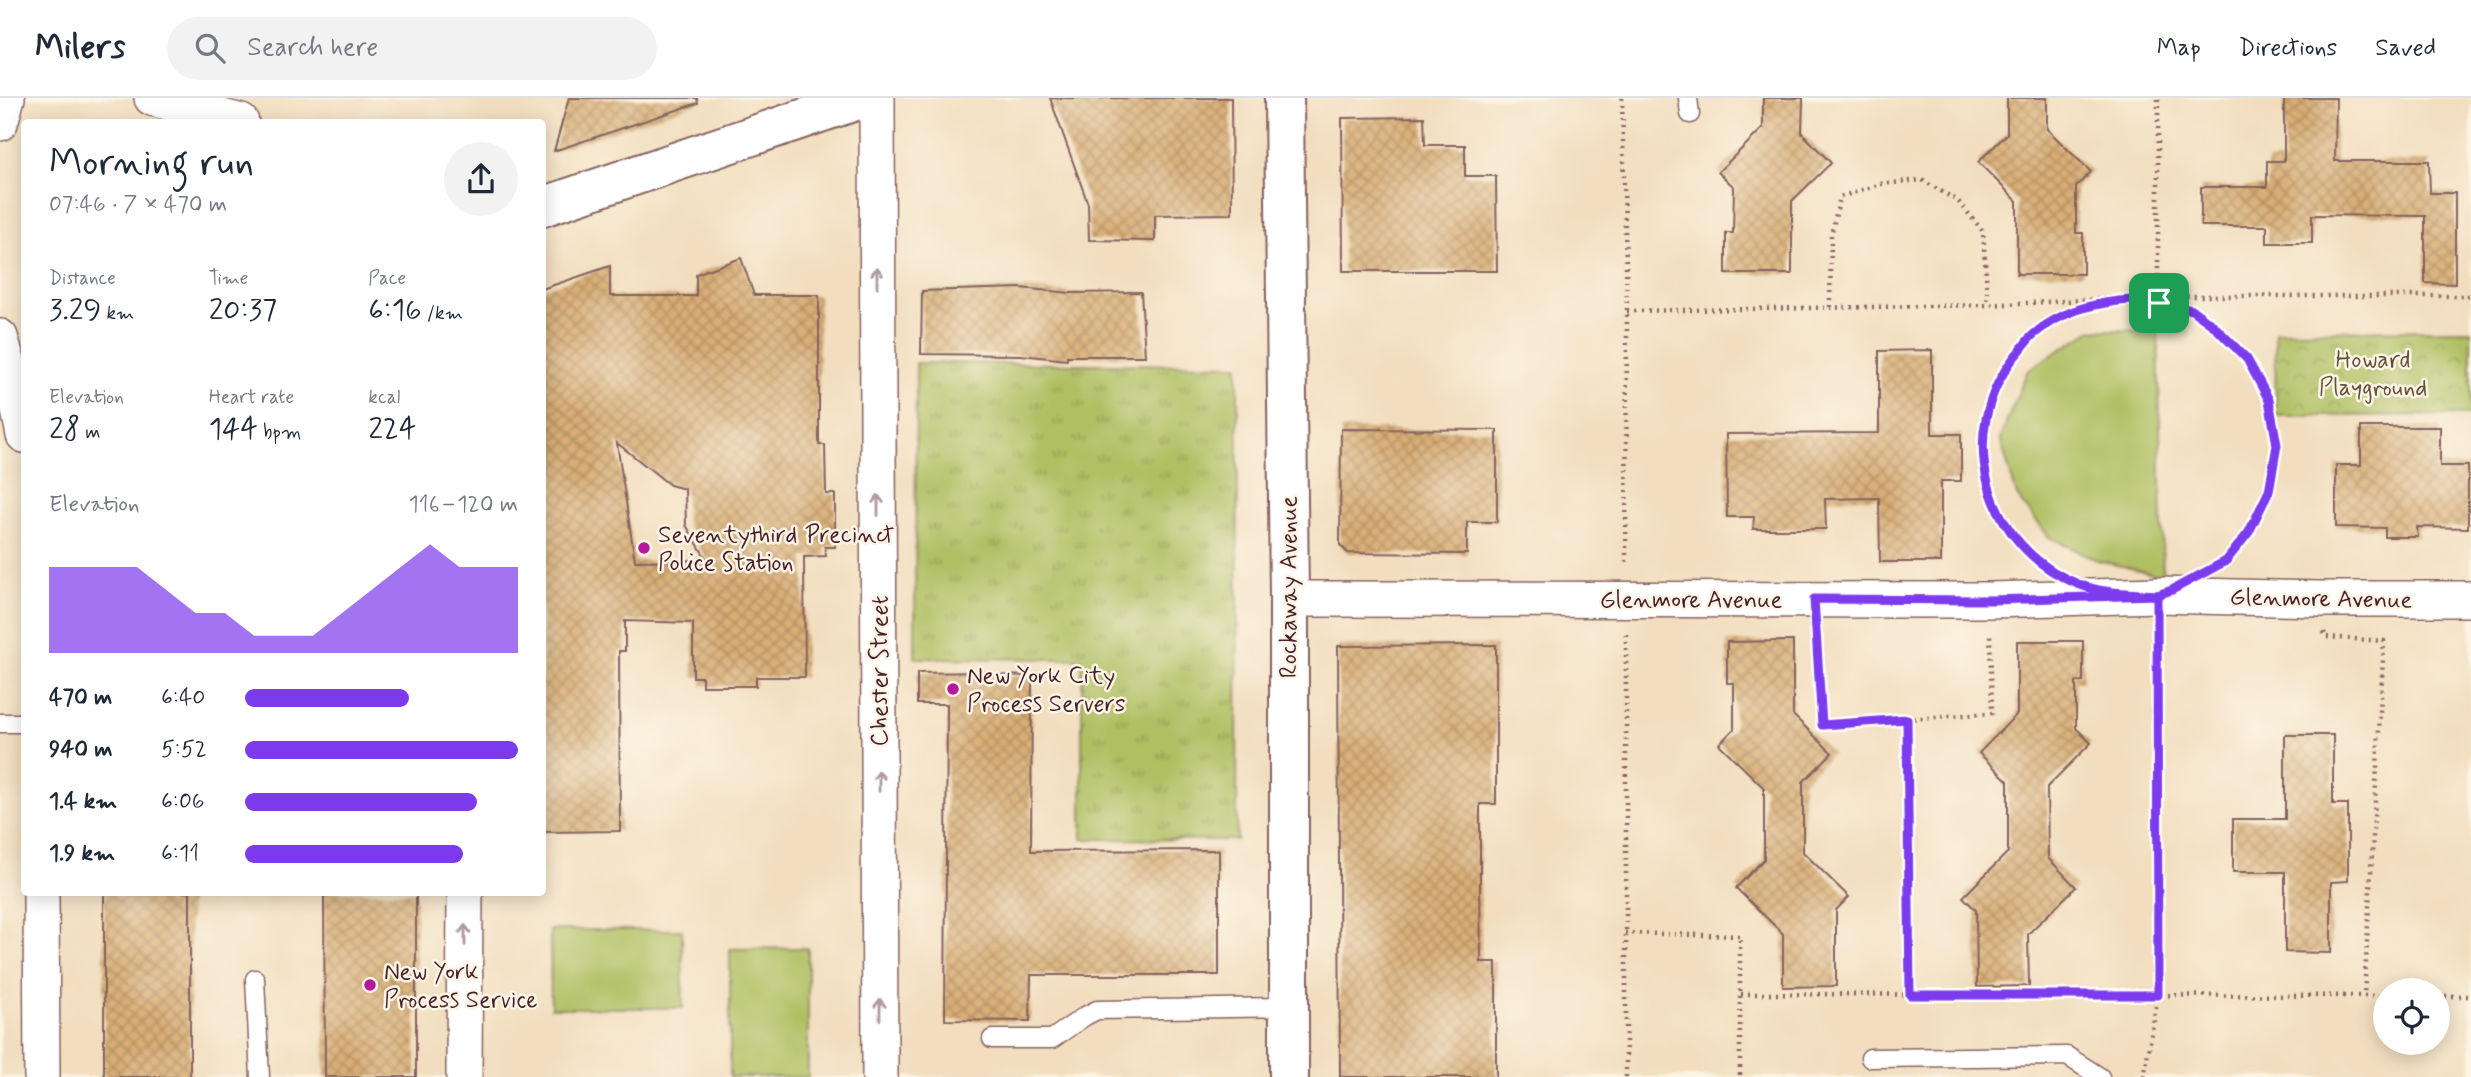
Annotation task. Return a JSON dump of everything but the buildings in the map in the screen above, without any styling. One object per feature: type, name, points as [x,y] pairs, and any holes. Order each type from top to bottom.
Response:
[{"type":"street","points":[[0,124],[7,98]]},
{"type":"street","points":[[152,98],[230,119]]},
{"type":"street","points":[[546,205],[864,98]]},
{"type":"street","name":"Chester Street","points":[[877,98],[880,1077]]},
{"type":"street","name":"Rockaway Avenue","points":[[1284,98],[1289,599],[1289,1077]]},
{"type":"street","points":[[0,337],[21,422]]},
{"type":"street","name":"Glenmore Avenue","points":[[1289,599],[1990,600],[2157,595],[2471,599]]},
{"type":"street","points":[[41,896],[42,1077]]},
{"type":"street","points":[[464,1077],[465,896]]},
{"type":"lane","points":[[0,723],[21,723]]},
{"type":"lane","points":[[255,979],[260,1077]]},
{"type":"lane","points":[[992,1039],[1052,1039],[1097,1010],[1289,1007]]},
{"type":"lane","points":[[1870,1058],[2067,1056],[2100,1077]]},
{"type":"path","points":[[2158,98],[2159,303]]},
{"type":"path","points":[[1830,307],[1831,235],[1840,197],[1881,184],[1922,180],[1958,201],[1983,231],[1988,305]]},
{"type":"path","points":[[1627,311],[1988,305],[2158,296],[2471,296]]},
{"type":"path","points":[[2112,301],[2159,303],[2192,310],[2214,326],[2247,359],[2269,400],[2277,445],[2269,491],[2249,532],[2226,561],[2172,590],[2157,595],[2114,592],[2078,584],[2034,559],[2001,520],[1984,472],[1984,422],[2001,374],[2033,335],[2077,309],[2112,301]]},
{"type":"path","points":[[2144,1077],[2158,995],[2157,595]]},
{"type":"path","points":[[1814,599],[1822,725],[1992,713],[1990,600]]},
{"type":"path","points":[[2364,996],[2384,641]]},
{"type":"path","points":[[1907,719],[1910,995]]},
{"type":"path","points":[[1625,933],[1740,936],[1740,1077]]},
{"type":"path","points":[[1741,994],[2373,996]]},
{"type":"path","points":[[2450,996],[2471,996]]},
{"type":"green space","points":[[2092,330],[2158,331],[2163,576],[2097,560],[2049,537],[2017,496],[2000,438],[2028,370]]},
{"type":"green space","name":"Howard Playground","points":[[2471,330],[2471,415],[2276,416],[2275,331]]},
{"type":"green space","points":[[916,363],[1238,365],[1237,840],[1082,839],[1082,659],[915,658]]},
{"type":"green space","points":[[550,930],[682,930],[683,1008],[551,1008]]},
{"type":"green space","points":[[808,948],[808,1077],[730,1077],[730,949]]},
{"type":"place","name":"Seventythird Precinct Police Station","points":[[644,548]]},
{"type":"place","name":"New York City Process Servers","points":[[953,689]]},
{"type":"place","name":"New York Process Service","points":[[370,985]]},
{"type":"route","points":[[2159,303],[2112,301],[2077,309],[2033,335],[2001,374],[1984,422],[1984,472],[2001,520],[2034,559],[2078,584],[2114,592],[2157,595],[2158,995],[1910,995],[1907,719],[1822,725],[1814,599],[1990,600],[2157,595],[2172,590],[2226,561],[2249,532],[2269,491],[2277,445],[2269,400],[2247,359],[2214,326],[2192,310],[2159,303]]}]
